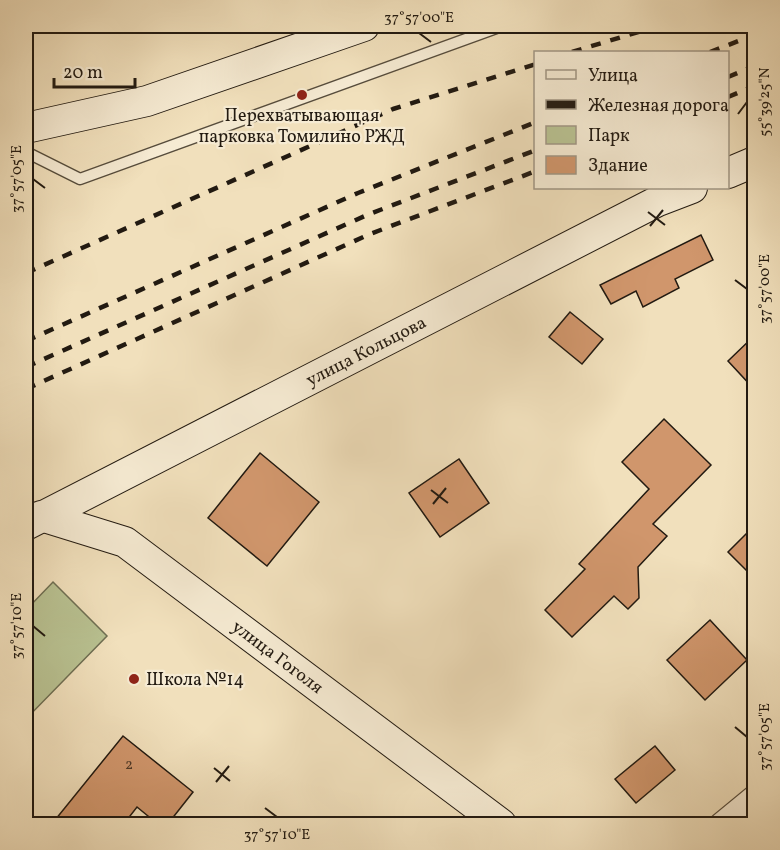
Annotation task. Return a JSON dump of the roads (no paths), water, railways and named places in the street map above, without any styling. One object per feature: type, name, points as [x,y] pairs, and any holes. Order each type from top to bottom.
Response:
[{"type":"street","points":[[26,128],[147,101],[364,26]]},
{"type":"street","points":[[729,173],[754,162]]},
{"type":"street","name":"улица Кольцова","points":[[34,521],[658,201],[689,189]]},
{"type":"street","name":"улица Гоголя","points":[[34,521],[125,542],[501,825]]},
{"type":"street","points":[[720,825],[754,796]]},
{"type":"lane","points":[[26,152],[80,179],[502,26]]},
{"type":"railway","points":[[575,51],[658,26]]},
{"type":"railway","points":[[713,51],[754,35]]},
{"type":"railway","points":[[26,273],[393,109],[534,65]]},
{"type":"railway","points":[[729,77],[754,66]]},
{"type":"railway","points":[[729,97],[754,86]]},
{"type":"railway","points":[[26,341],[358,193],[534,123]]},
{"type":"railway","points":[[26,367],[367,215],[534,151]]},
{"type":"railway","points":[[26,389],[370,234],[534,172]]},
{"type":"place","name":"Перехватывающая парковка Томилино РЖД","points":[[302,95]]},
{"type":"place","name":"Школа №14","points":[[134,679]]}]
